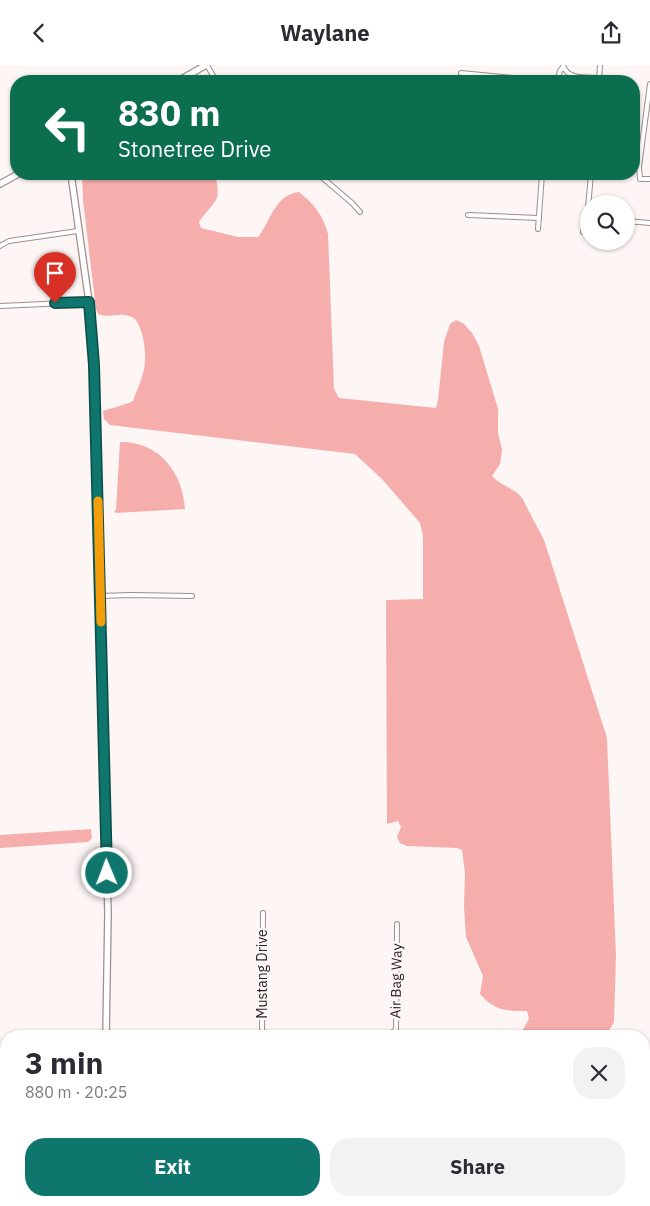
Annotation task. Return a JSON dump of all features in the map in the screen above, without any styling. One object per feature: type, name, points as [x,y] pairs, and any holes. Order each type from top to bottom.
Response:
[{"type":"main road","points":[[189,75],[207,65]]},
{"type":"main road","points":[[73,180],[89,302],[94,365],[108,913],[106,1030]]},
{"type":"street","points":[[563,66],[572,75]]},
{"type":"street","points":[[461,73],[482,75]]},
{"type":"street","points":[[640,159],[650,84]]},
{"type":"street","points":[[325,180],[360,212]]},
{"type":"street","points":[[538,229],[542,180]]},
{"type":"street","points":[[590,195],[591,180]]},
{"type":"street","points":[[468,215],[539,218]]},
{"type":"street","points":[[635,222],[650,223]]},
{"type":"street","points":[[0,246],[9,241],[78,231]]},
{"type":"street","points":[[0,306],[89,302]]},
{"type":"street","points":[[100,596],[192,595]]},
{"type":"street","name":"Mustang Drive","points":[[262,1030],[263,913]]},
{"type":"street","name":"Air Bag Way","points":[[395,1030],[397,924]]},
{"type":"shaded area","points":[[82,180],[216,180],[218,191],[216,201],[199,222],[201,228],[238,237],[258,237],[278,203],[291,194],[299,192],[321,216],[328,234],[334,389],[339,398],[436,408],[444,342],[450,324],[456,320],[464,324],[472,333],[479,346],[498,409],[498,433],[502,450],[500,464],[492,476],[522,498],[544,540],[607,738],[616,956],[614,1022],[609,1030],[523,1030],[529,1019],[527,1011],[501,1009],[485,1000],[480,994],[483,976],[466,937],[464,907],[465,873],[462,850],[457,848],[407,846],[400,843],[397,837],[401,827],[398,821],[387,824],[386,600],[423,599],[423,536],[420,523],[382,479],[355,454],[110,425],[104,419],[103,411],[133,401],[144,371],[145,349],[141,330],[132,317],[127,315],[106,316],[98,314],[83,200]]},
{"type":"shaded area","points":[[120,442],[134,443],[146,447],[157,453],[166,462],[174,472],[179,483],[185,509],[116,513],[114,511],[116,510]]},
{"type":"shaded area","points":[[91,829],[92,838],[88,842],[0,848],[0,835]]},
{"type":"slow traffic","points":[[98,501],[101,622]]},
{"type":"route","points":[[55,303],[89,302],[94,365],[107,873]]}]
